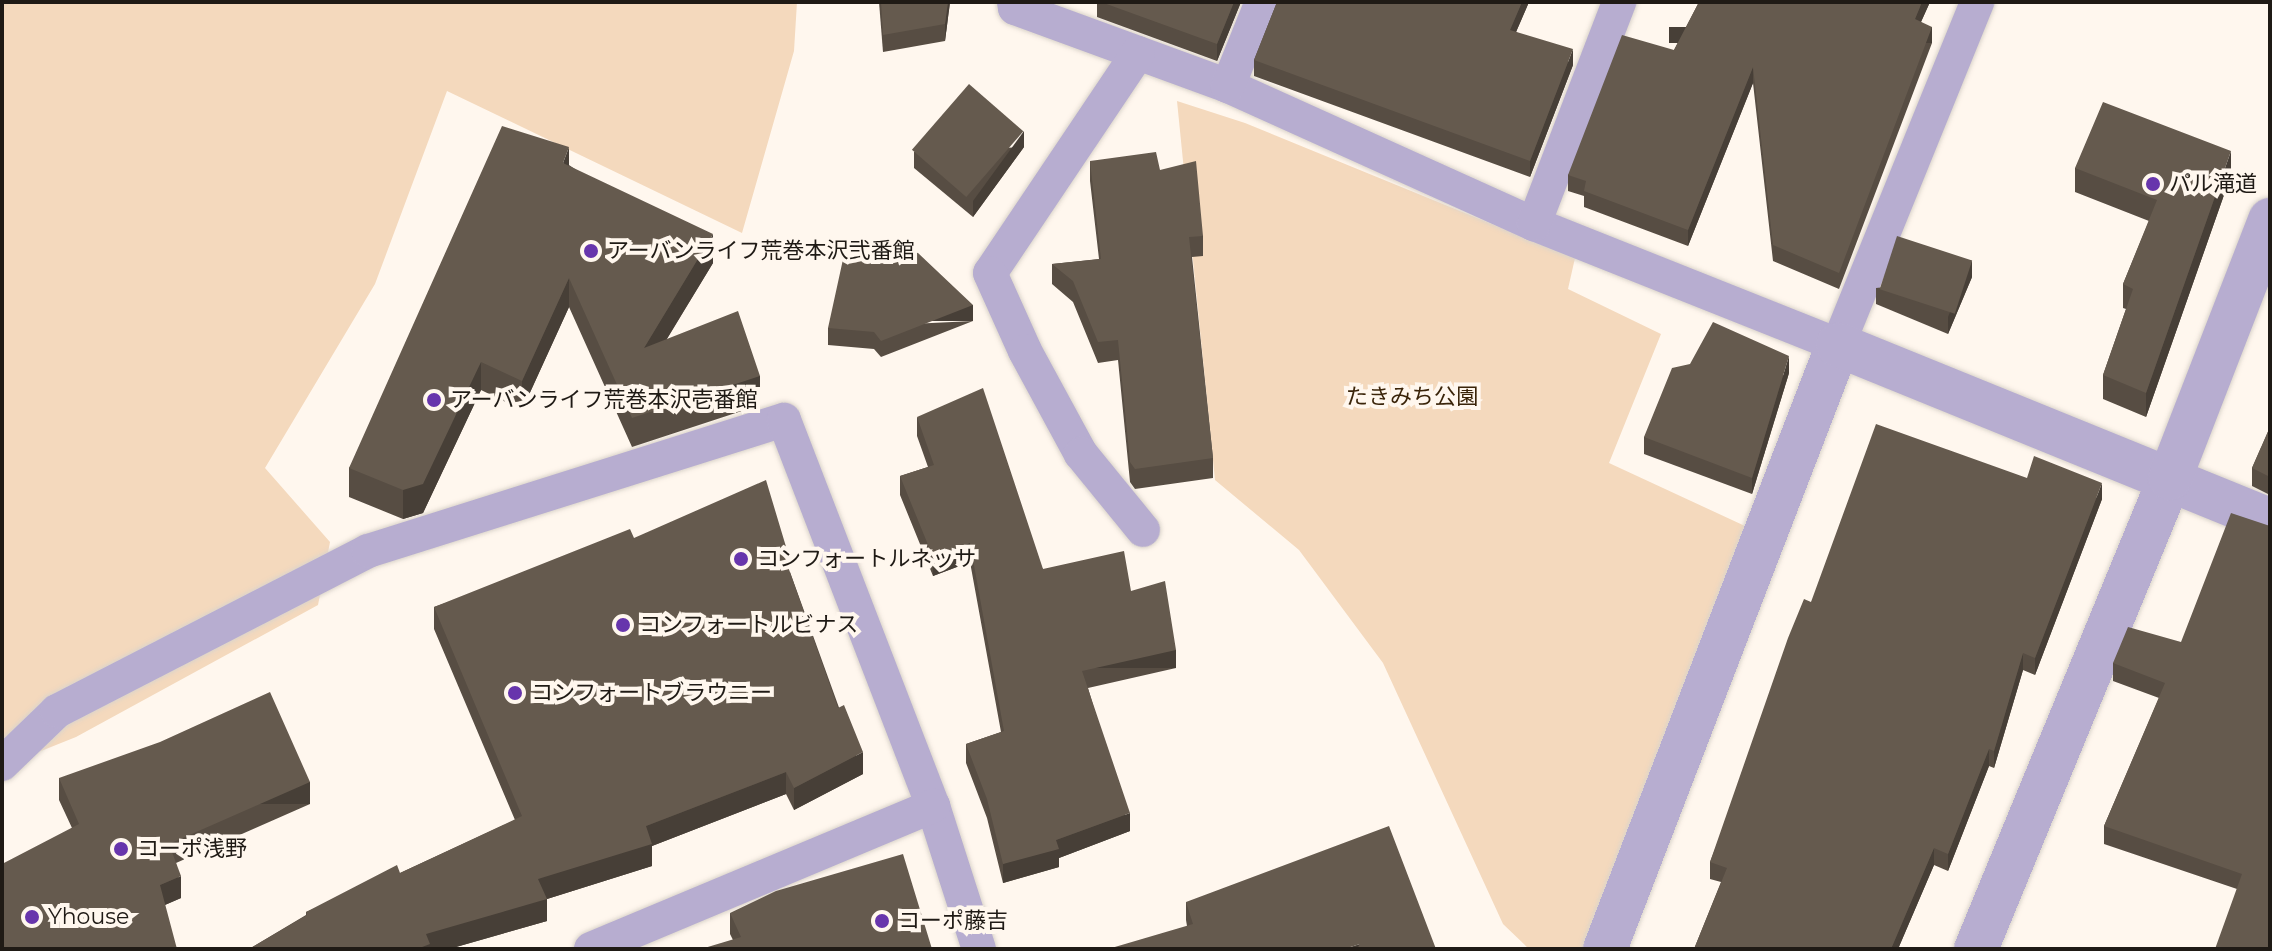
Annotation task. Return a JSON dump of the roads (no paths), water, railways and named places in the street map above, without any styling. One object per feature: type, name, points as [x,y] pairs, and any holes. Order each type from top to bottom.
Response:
[{"type":"street","points":[[1976,949],[2170,478],[2270,220]]},
{"type":"street","points":[[1605,949],[1838,345],[2270,520]]},
{"type":"lane","points":[[1014,2],[1015,8],[1228,86],[1534,224],[1838,345],[1977,2]]},
{"type":"lane","points":[[1228,86],[1262,2]]},
{"type":"lane","points":[[1534,224],[1619,2]]},
{"type":"lane","points":[[1138,53],[990,273],[1025,351],[1081,454],[1143,530]]},
{"type":"lane","points":[[2,764],[57,711],[368,551],[784,420],[933,806],[979,949]]},
{"type":"lane","points":[[591,949],[933,806]]},
{"type":"place","name":"パル滝道","points":[[2153,184]]},
{"type":"place","name":"アーバンライフ荒巻本沢弐番館","points":[[591,251]]},
{"type":"place","name":"アーバンライフ荒巻本沢壱番館","points":[[434,400]]},
{"type":"place","name":"コンフォートルネッサ","points":[[741,559]]},
{"type":"place","name":"コンフォートルビナス","points":[[623,625]]},
{"type":"place","name":"コンフォートブラウニー","points":[[515,693]]},
{"type":"place","name":"コーポ浅野","points":[[121,849]]},
{"type":"place","name":"Yhouse","points":[[32,917]]},
{"type":"place","name":"コーポ藤吉","points":[[882,921]]},
{"type":"park label","name":"たきみち公園","points":[[1412,397]]}]
